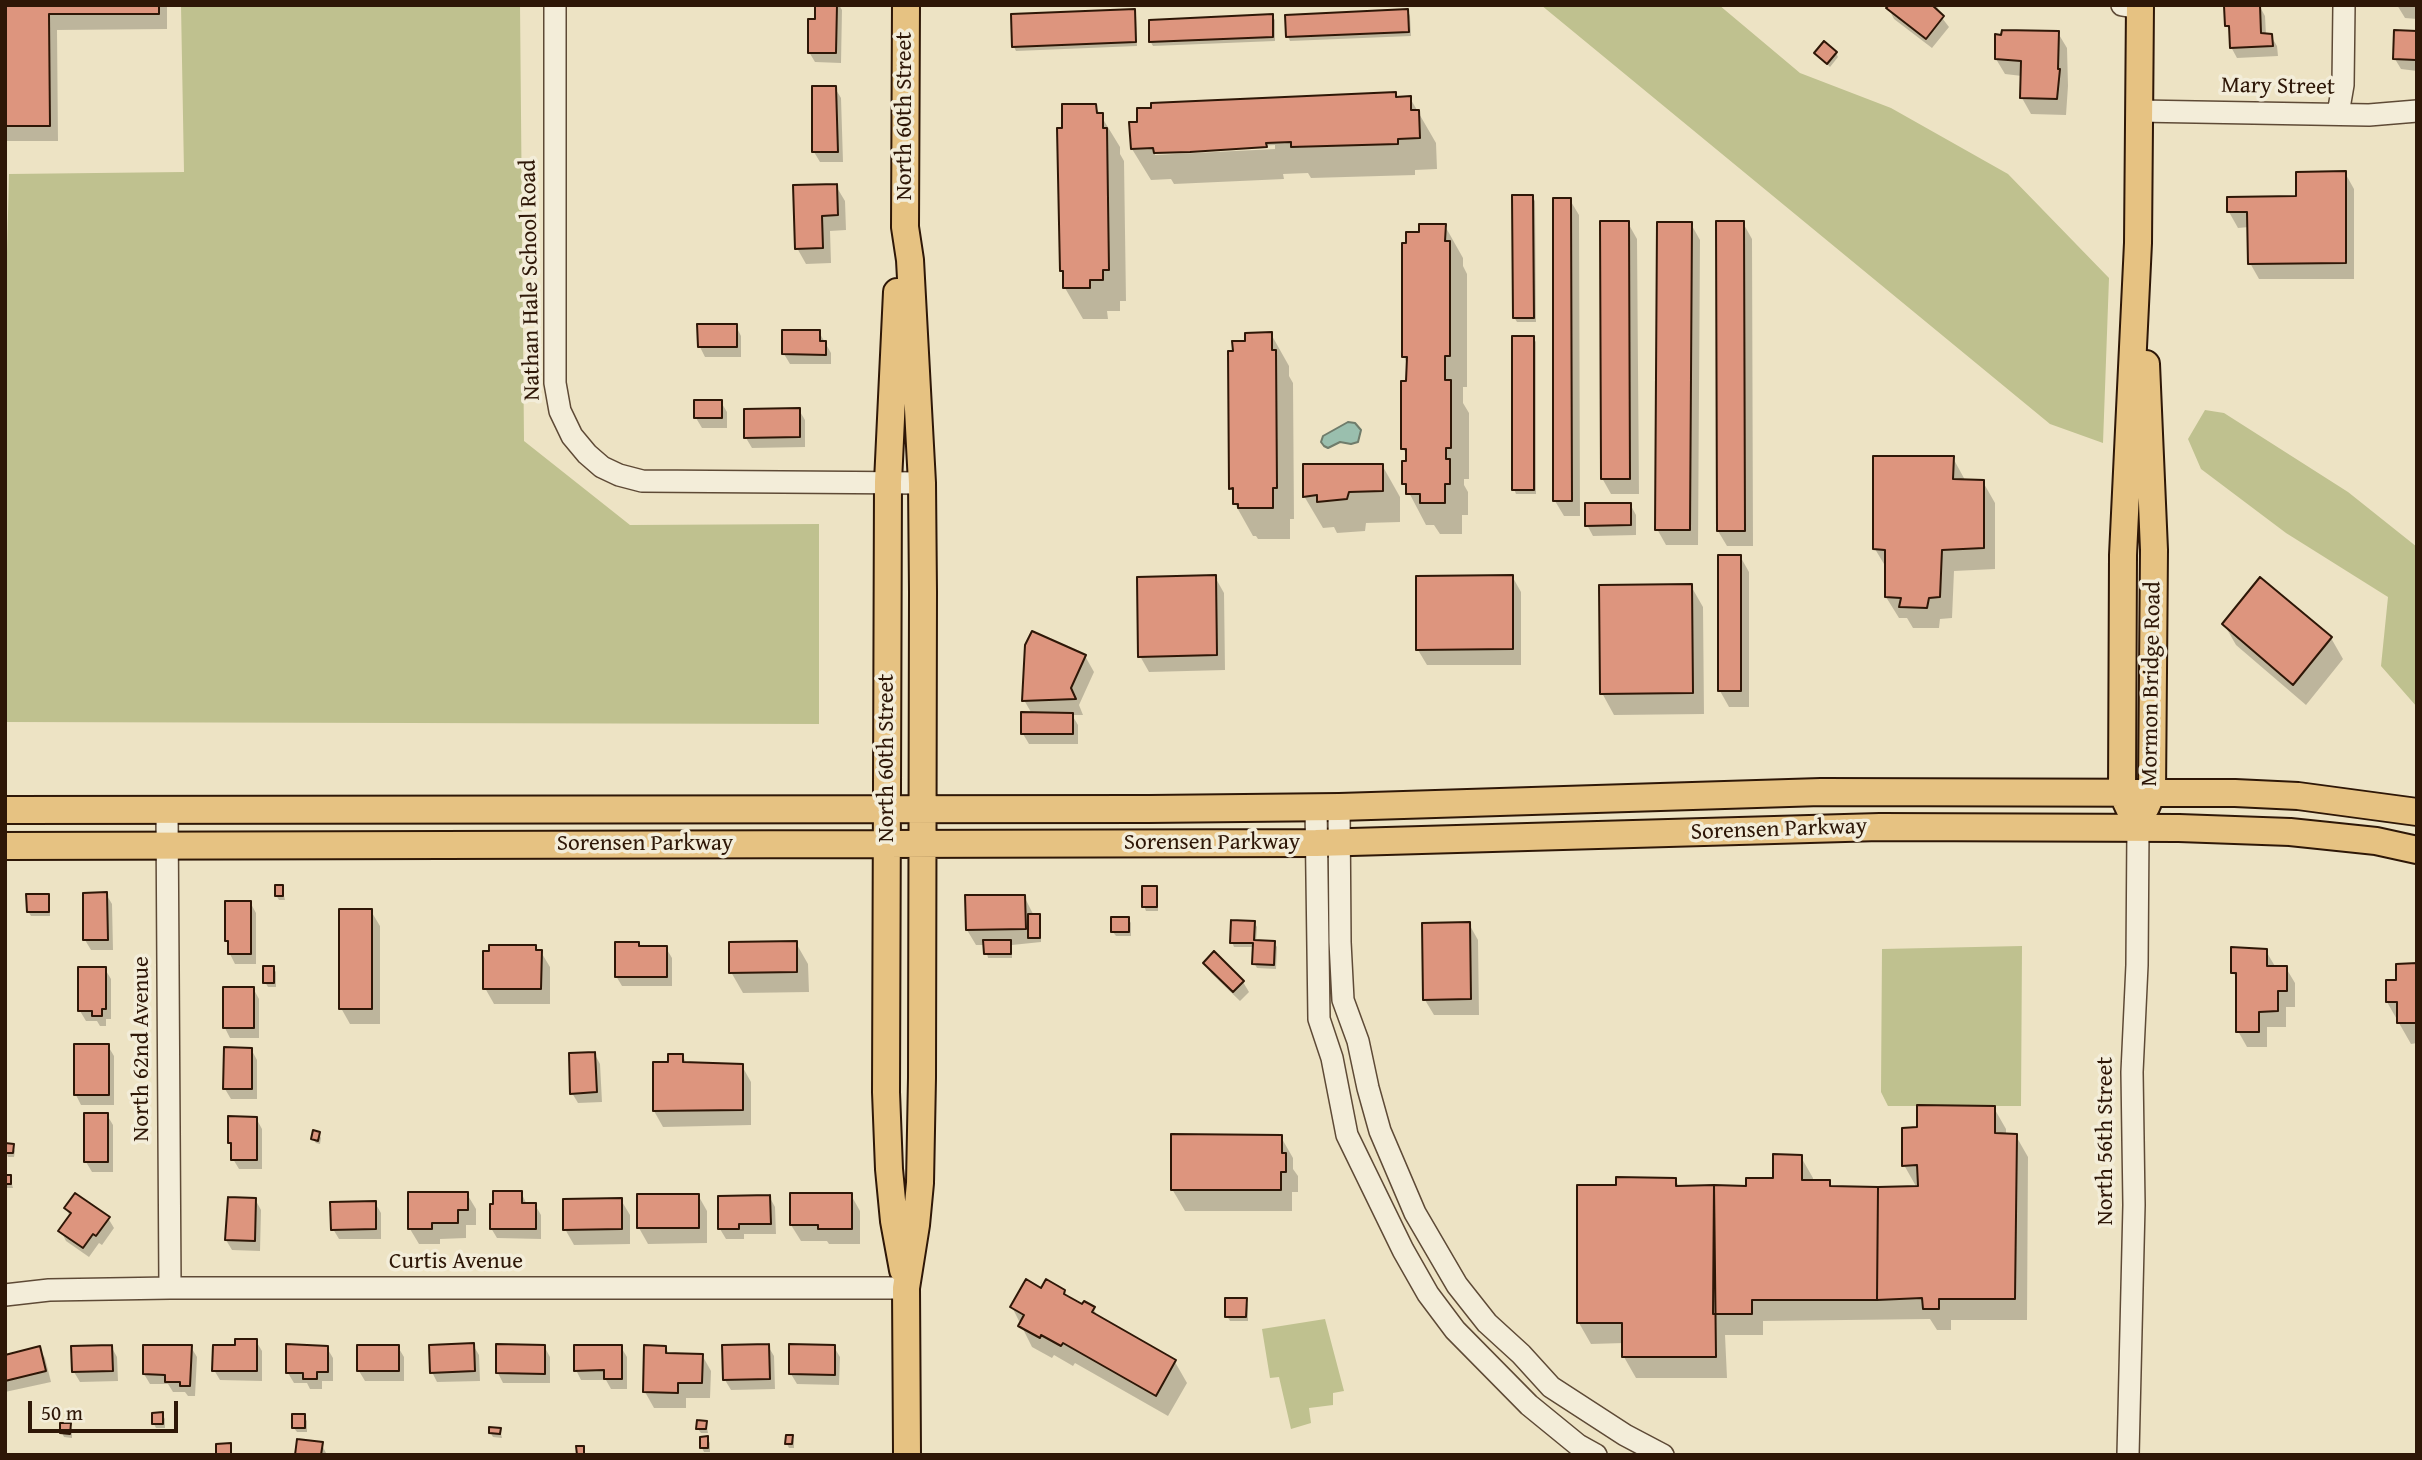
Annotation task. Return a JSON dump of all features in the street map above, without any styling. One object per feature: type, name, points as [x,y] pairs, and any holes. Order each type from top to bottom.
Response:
[{"type":"main road","name":"North 60th Street","points":[[906,5],[905,228],[910,260],[922,483],[923,809],[920,1183],[906,1288],[907,1455]]},
{"type":"main road","name":"Mormon Bridge Road","points":[[2134,6],[2138,111],[2138,243],[2123,555],[2122,793],[2138,828]]},
{"type":"main road","name":"North 60th Street","points":[[905,228],[898,260],[888,482],[886,1092],[894,1221],[906,1288]]},
{"type":"main road","name":"Mormon Bridge Road","points":[[2138,243],[2154,550],[2152,793],[2138,828]]},
{"type":"main road","name":"Sorensen Parkway","points":[[5,810],[1328,807],[1821,792],[2298,796],[2417,812]]},
{"type":"main road","name":"Sorensen Parkway","points":[[5,846],[1328,843],[1880,827],[2138,828],[2290,832],[2375,841],[2417,850]]},
{"type":"street","name":"Nathan Hale School Road","points":[[555,5],[555,383],[560,411],[572,436],[602,467],[642,481],[922,483]]},
{"type":"street","points":[[2338,114],[2343,85],[2344,5]]},
{"type":"street","name":"Mary Street","points":[[2138,111],[2369,115],[2417,111]]},
{"type":"street","points":[[1328,807],[1319,1019],[1332,1058],[1347,1135],[1368,1182],[1428,1294],[1455,1330],[1529,1405],[1578,1445],[1596,1455]]},
{"type":"street","name":"North 62nd Avenue","points":[[167,810],[170,1288]]},
{"type":"street","name":"North 56th Street","points":[[2128,1455],[2134,1205],[2132,1072],[2137,965],[2138,828]]},
{"type":"street","points":[[1328,843],[1343,1000],[1358,1041],[1380,1131],[1415,1213],[1457,1285],[1486,1323],[1521,1354],[1551,1387],[1625,1435],[1663,1455]]},
{"type":"street","name":"Curtis Avenue","points":[[5,1295],[49,1290],[170,1288],[906,1288]]},
{"type":"shaded area","points":[[181,5],[520,5],[524,441],[630,525],[819,524],[819,724],[5,722],[5,331],[9,174],[184,172]]},
{"type":"shaded area","points":[[1541,5],[1719,5],[1800,73],[1891,108],[2008,174],[2109,278],[2103,443],[2050,424]]},
{"type":"shaded area","points":[[2205,410],[2224,413],[2348,492],[2417,547],[2417,707],[2381,666],[2388,597],[2286,533],[2201,469],[2188,439]]},
{"type":"shaded area","points":[[1348,422],[1355,423],[1361,430],[1358,442],[1340,442],[1328,448],[1324,446],[1321,442],[1323,436]]},
{"type":"shaded area","points":[[2022,946],[2021,1106],[1888,1106],[1881,1092],[1882,949]]},
{"type":"shaded area","points":[[1325,1319],[1344,1391],[1333,1393],[1333,1405],[1309,1408],[1311,1423],[1291,1429],[1279,1377],[1270,1378],[1262,1329]]},
{"type":"building","points":[[5,5],[159,5],[159,14],[49,14],[50,126],[5,126]]},
{"type":"building","points":[[815,5],[837,5],[836,53],[808,53],[808,19],[815,19]]},
{"type":"building","points":[[1889,5],[1932,5],[1944,16],[1926,39],[1886,8]]},
{"type":"building","points":[[2260,5],[2261,33],[2272,34],[2273,46],[2230,48],[2229,26],[2225,26],[2224,6]]},
{"type":"building","points":[[1135,9],[1136,42],[1012,47],[1011,14]]},
{"type":"building","points":[[1408,9],[1409,32],[1286,37],[1285,15]]},
{"type":"building","points":[[1273,14],[1273,37],[1149,42],[1149,20]]},
{"type":"building","points":[[2002,30],[2059,31],[2060,69],[2057,99],[2020,98],[2021,61],[1995,59],[1995,34],[2001,35]]},
{"type":"building","points":[[2394,30],[2417,31],[2417,63],[2416,60],[2393,59]]},
{"type":"building","points":[[1824,41],[1837,52],[1827,64],[1814,53]]},
{"type":"building","points":[[812,86],[836,86],[838,152],[812,152]]},
{"type":"building","points":[[1396,92],[1396,97],[1411,96],[1411,110],[1419,110],[1420,138],[1398,139],[1398,144],[1291,147],[1291,142],[1266,143],[1267,147],[1190,152],[1154,153],[1153,148],[1131,149],[1129,122],[1137,122],[1137,108],[1151,108],[1151,103]]},
{"type":"building","points":[[1062,104],[1096,104],[1097,113],[1103,113],[1103,128],[1107,128],[1109,270],[1103,270],[1103,280],[1090,280],[1090,288],[1063,288],[1063,271],[1060,271],[1057,128],[1062,128]]},
{"type":"building","points":[[2346,171],[2346,263],[2248,264],[2247,212],[2227,212],[2227,197],[2296,196],[2296,172]]},
{"type":"building","points":[[837,184],[838,215],[822,216],[823,248],[795,249],[793,185]]},
{"type":"building","points":[[1512,195],[1533,195],[1534,318],[1513,318]]},
{"type":"building","points":[[1553,198],[1571,198],[1572,501],[1553,501]]},
{"type":"building","points":[[1600,221],[1629,221],[1630,479],[1601,479]]},
{"type":"building","points":[[1716,221],[1744,221],[1745,531],[1717,531]]},
{"type":"building","points":[[1657,222],[1692,222],[1690,530],[1655,530]]},
{"type":"building","points":[[1419,224],[1446,224],[1445,241],[1450,241],[1450,356],[1445,356],[1445,380],[1451,380],[1451,448],[1446,448],[1446,459],[1450,459],[1450,484],[1445,484],[1445,503],[1420,503],[1420,494],[1406,494],[1406,484],[1402,484],[1402,461],[1406,461],[1406,449],[1401,449],[1401,381],[1406,381],[1407,357],[1402,357],[1402,243],[1406,243],[1406,232],[1419,232]]},
{"type":"building","points":[[697,324],[737,324],[737,347],[698,347]]},
{"type":"building","points":[[782,330],[820,330],[820,341],[826,341],[826,355],[782,354]]},
{"type":"building","points":[[1272,332],[1272,350],[1276,350],[1277,488],[1273,488],[1273,508],[1238,508],[1238,504],[1233,504],[1233,488],[1229,489],[1228,351],[1233,351],[1232,341],[1245,341],[1245,333]]},
{"type":"building","points":[[1512,336],[1534,336],[1534,490],[1512,490]]},
{"type":"building","points":[[694,400],[722,400],[722,418],[694,418]]},
{"type":"building","points":[[800,408],[800,437],[744,438],[744,409]]},
{"type":"building","points":[[1873,456],[1954,456],[1953,479],[1984,480],[1984,548],[1942,550],[1940,597],[1929,598],[1927,608],[1899,607],[1901,598],[1885,597],[1885,550],[1873,549]]},
{"type":"building","points":[[1303,464],[1383,464],[1383,491],[1349,492],[1347,499],[1317,502],[1317,495],[1303,497]]},
{"type":"building","points":[[1585,503],[1631,503],[1631,525],[1585,526]]},
{"type":"building","points":[[1718,555],[1741,555],[1741,691],[1718,691]]},
{"type":"building","points":[[1216,575],[1217,655],[1138,657],[1137,577]]},
{"type":"building","points":[[1513,575],[1513,649],[1416,650],[1416,576]]},
{"type":"building","points":[[2260,577],[2332,637],[2293,685],[2222,624]]},
{"type":"building","points":[[1692,584],[1693,693],[1600,694],[1599,585]]},
{"type":"building","points":[[1032,631],[1086,655],[1071,688],[1076,699],[1022,701],[1025,645]]},
{"type":"building","points":[[1021,712],[1073,713],[1073,734],[1021,734]]},
{"type":"building","points":[[275,885],[283,885],[283,896],[275,896]]},
{"type":"building","points":[[1142,886],[1157,886],[1157,907],[1142,907]]},
{"type":"building","points":[[107,892],[108,940],[83,940],[83,893]]},
{"type":"building","points":[[26,894],[49,894],[49,912],[27,912]]},
{"type":"building","points":[[965,895],[1025,895],[1026,929],[966,930]]},
{"type":"building","points":[[225,901],[251,901],[251,954],[228,954],[228,941],[225,941]]},
{"type":"building","points":[[339,909],[372,909],[372,1009],[339,1009]]},
{"type":"building","points":[[1028,914],[1040,914],[1040,938],[1028,938]]},
{"type":"building","points":[[1111,917],[1129,917],[1129,932],[1111,932]]},
{"type":"building","points":[[1231,920],[1255,921],[1254,940],[1275,941],[1274,965],[1252,964],[1253,943],[1230,943]]},
{"type":"building","points":[[1470,922],[1471,999],[1423,1000],[1422,923]]},
{"type":"building","points":[[983,940],[1011,940],[1011,954],[984,954]]},
{"type":"building","points":[[797,941],[797,972],[729,973],[729,942]]},
{"type":"building","points":[[615,942],[639,942],[639,946],[667,946],[667,977],[615,977]]},
{"type":"building","points":[[489,945],[536,945],[536,950],[542,950],[541,989],[483,989],[483,951],[489,951]]},
{"type":"building","points":[[2231,947],[2267,949],[2267,966],[2287,966],[2287,991],[2278,991],[2278,1011],[2259,1012],[2259,1032],[2236,1032],[2236,973],[2231,973]]},
{"type":"building","points":[[1214,951],[1244,981],[1233,992],[1203,963]]},
{"type":"building","points":[[2417,963],[2417,1023],[2397,1023],[2397,1002],[2386,1002],[2386,980],[2396,980],[2396,964]]},
{"type":"building","points":[[263,966],[274,966],[274,983],[263,983]]},
{"type":"building","points":[[78,967],[106,967],[106,1009],[102,1009],[102,1016],[92,1016],[92,1011],[78,1011]]},
{"type":"building","points":[[223,987],[254,987],[254,1028],[223,1028]]},
{"type":"building","points":[[74,1044],[109,1044],[109,1095],[74,1095]]},
{"type":"building","points":[[224,1047],[252,1048],[252,1089],[223,1089]]},
{"type":"building","points":[[595,1052],[597,1092],[570,1094],[569,1053]]},
{"type":"building","points":[[668,1054],[683,1054],[683,1062],[743,1064],[743,1110],[653,1111],[653,1062],[668,1062]]},
{"type":"building","points":[[1917,1105],[1995,1106],[1995,1133],[2017,1134],[2015,1299],[1939,1299],[1939,1309],[1923,1309],[1922,1298],[1877,1300],[1878,1187],[1918,1186],[1917,1165],[1902,1166],[1902,1128],[1917,1127]]},
{"type":"building","points":[[84,1113],[108,1113],[108,1162],[84,1162]]},
{"type":"building","points":[[228,1116],[257,1117],[257,1160],[231,1160]]},
{"type":"building","points":[[313,1130],[320,1132],[318,1141],[311,1139]]},
{"type":"building","points":[[1171,1134],[1282,1135],[1286,1172],[1281,1172],[1281,1190],[1171,1190]]},
{"type":"building","points":[[5,1143],[14,1144],[13,1153],[5,1153]]},
{"type":"building","points":[[1773,1154],[1802,1155],[1802,1180],[1830,1180],[1830,1186],[1878,1187],[1877,1300],[1752,1300],[1752,1314],[1713,1314],[1714,1185],[1746,1186],[1746,1178],[1773,1178]]},
{"type":"building","points":[[5,1175],[11,1175],[11,1184],[5,1184]]},
{"type":"building","points":[[1616,1177],[1676,1178],[1676,1186],[1714,1185],[1716,1357],[1622,1357],[1622,1323],[1577,1323],[1577,1185],[1616,1185]]},
{"type":"building","points":[[493,1191],[522,1191],[522,1203],[536,1203],[536,1229],[490,1229]]},
{"type":"building","points":[[408,1192],[468,1192],[468,1210],[458,1210],[458,1223],[432,1223],[432,1229],[408,1229]]},
{"type":"building","points":[[75,1193],[110,1217],[83,1248],[58,1231],[71,1213],[64,1208]]},
{"type":"building","points":[[790,1193],[852,1193],[852,1229],[818,1229],[818,1225],[790,1225]]},
{"type":"building","points":[[637,1194],[699,1194],[699,1228],[637,1228]]},
{"type":"building","points":[[770,1195],[771,1224],[739,1224],[739,1229],[718,1229],[718,1196]]},
{"type":"building","points":[[228,1197],[256,1198],[255,1241],[225,1240]]},
{"type":"building","points":[[622,1198],[622,1229],[563,1230],[563,1199]]},
{"type":"building","points":[[376,1201],[376,1229],[331,1230],[330,1202]]},
{"type":"building","points":[[1026,1279],[1041,1288],[1046,1279],[1065,1290],[1064,1294],[1082,1304],[1084,1301],[1095,1307],[1092,1312],[1176,1360],[1156,1396],[1063,1343],[1061,1346],[1018,1326],[1024,1315],[1010,1307]]},
{"type":"building","points":[[1225,1298],[1247,1298],[1246,1317],[1225,1317]]},
{"type":"building","points":[[235,1339],[257,1339],[257,1371],[212,1371],[213,1345],[235,1345]]},
{"type":"building","points":[[474,1343],[475,1371],[430,1373],[429,1345]]},
{"type":"building","points":[[286,1344],[328,1346],[328,1372],[317,1372],[317,1379],[303,1379],[303,1373],[286,1373]]},
{"type":"building","points":[[496,1344],[545,1345],[545,1374],[496,1373]]},
{"type":"building","points":[[769,1344],[770,1379],[723,1380],[722,1345]]},
{"type":"building","points":[[789,1344],[835,1345],[835,1375],[789,1374]]},
{"type":"building","points":[[112,1345],[113,1371],[72,1372],[71,1346]]},
{"type":"building","points":[[143,1345],[192,1345],[190,1386],[180,1386],[180,1382],[165,1382],[165,1375],[143,1374]]},
{"type":"building","points":[[357,1345],[399,1345],[399,1371],[357,1371]]},
{"type":"building","points":[[574,1345],[622,1345],[622,1379],[604,1379],[604,1370],[574,1371]]},
{"type":"building","points":[[644,1345],[666,1346],[666,1353],[703,1354],[702,1383],[678,1383],[678,1393],[643,1392]]},
{"type":"building","points":[[40,1346],[46,1371],[5,1381],[5,1355]]},
{"type":"building","points":[[163,1412],[163,1424],[152,1424],[152,1413]]},
{"type":"building","points":[[292,1414],[305,1414],[305,1428],[292,1428]]},
{"type":"building","points":[[697,1420],[707,1421],[706,1429],[696,1429]]},
{"type":"building","points":[[60,1423],[71,1423],[70,1434],[60,1433]]},
{"type":"building","points":[[489,1427],[501,1428],[500,1434],[489,1433]]},
{"type":"building","points":[[786,1435],[793,1435],[792,1444],[785,1444]]},
{"type":"building","points":[[708,1436],[708,1448],[700,1448],[700,1437]]},
{"type":"building","points":[[297,1439],[323,1442],[321,1455],[295,1455]]},
{"type":"building","points":[[231,1443],[231,1455],[216,1455],[216,1444]]},
{"type":"building","points":[[576,1446],[584,1446],[584,1455],[577,1455]]}]
